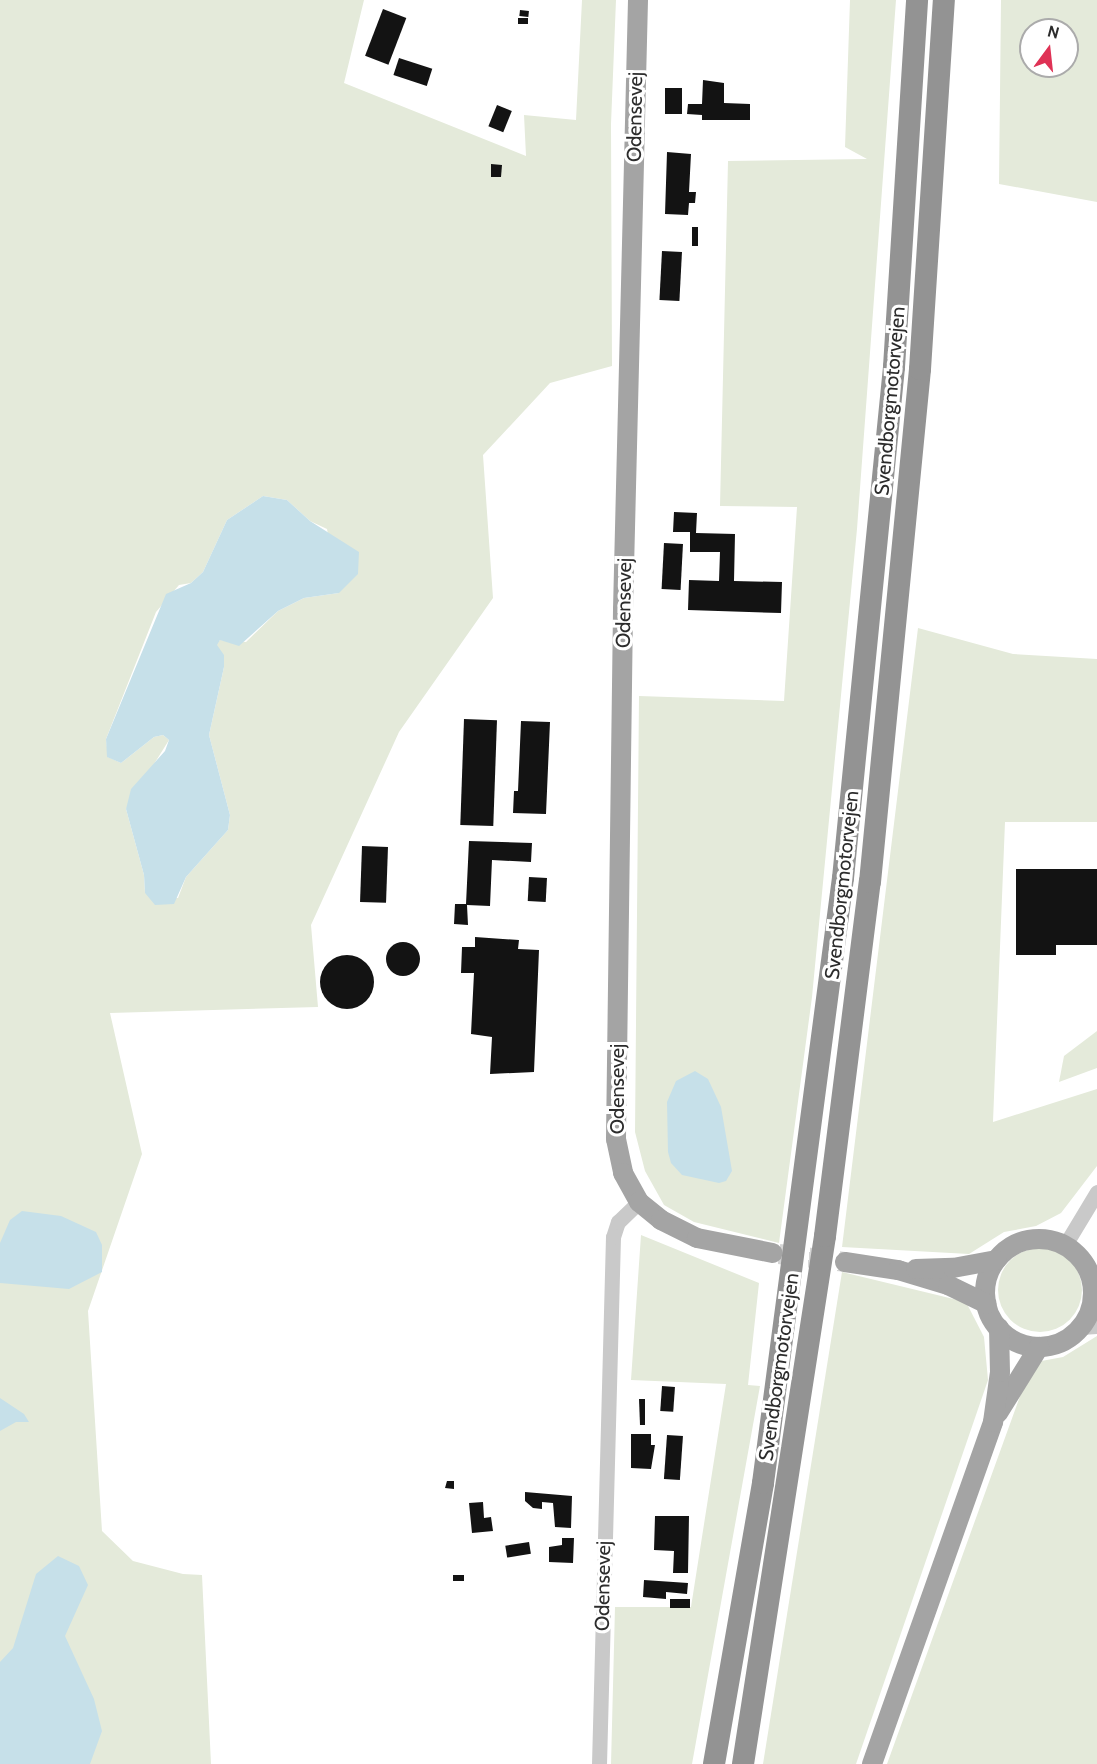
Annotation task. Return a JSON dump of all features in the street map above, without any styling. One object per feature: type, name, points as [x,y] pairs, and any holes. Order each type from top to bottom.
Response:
[{"type":"highway","name":"Svendborgmotorvejen","points":[[714,1764],[763,1483],[842,890],[894,367],[917,0]]},
{"type":"highway","name":"Svendborgmotorvejen","points":[[743,1764],[823,1247],[870,882],[920,369],[944,0]]},
{"type":"main road","name":"Odensevej","points":[[638,0],[615,1112],[623,1173],[639,1202],[662,1221],[697,1238],[773,1253]]},
{"type":"main road","points":[[898,1270],[953,1268],[996,1260],[1021,1242],[1036,1239],[1065,1245],[1084,1263],[1095,1288],[1089,1326],[1055,1344],[1039,1347],[1024,1344],[999,1328]]},
{"type":"main road","points":[[872,1764],[993,1422],[1000,1372],[999,1328],[987,1304],[989,1274],[996,1260]]},
{"type":"main road","points":[[845,1262],[898,1270],[948,1286],[987,1304]]},
{"type":"main road","points":[[993,1422],[1039,1347]]},
{"type":"street","points":[[1065,1245],[1097,1192]]},
{"type":"street","name":"Odensevej","points":[[599,1764],[613,1237],[618,1222],[639,1202]]},
{"type":"green space","points":[[0,0],[364,0],[344,83],[526,156],[524,115],[576,120],[582,0],[616,0],[611,124],[612,366],[550,383],[483,455],[493,598],[399,732],[311,925],[318,1007],[110,1013],[142,1154],[88,1311],[102,1531],[133,1561],[183,1574],[202,1575],[211,1764],[0,1764]],"holes":[[[263,496],[287,500],[310,521],[327,529],[339,593],[304,598],[278,611],[246,642],[220,640],[216,645],[224,667],[209,735],[230,815],[228,830],[186,877],[178,898],[145,893],[144,875],[126,809],[169,740],[163,735],[154,737],[121,763],[108,757],[106,739],[156,612],[179,585],[191,583],[203,572],[227,520]]]},
{"type":"green space","points":[[850,0],[896,0],[857,529],[812,997],[779,1243],[694,1222],[664,1205],[645,1171],[635,1132],[639,696],[784,701],[797,507],[720,506],[728,161],[867,159],[845,147]]},
{"type":"green space","points":[[1001,0],[1097,0],[1097,202],[999,184]]},
{"type":"green space","points":[[918,628],[1013,654],[1097,659],[1097,822],[1005,822],[993,1122],[1097,1089],[1097,1166],[1061,1213],[1036,1226],[1004,1232],[969,1254],[842,1247]]},
{"type":"green space","points":[[1097,1031],[1097,1068],[1059,1082],[1064,1056]]},
{"type":"green space","points":[[641,1235],[759,1283],[748,1385],[760,1386],[692,1764],[611,1764],[615,1607],[691,1607],[726,1384],[631,1380]]},
{"type":"green space","points":[[1040,1248],[1056,1251],[1070,1260],[1079,1274],[1082,1290],[1079,1306],[1070,1320],[1056,1329],[1040,1332],[1024,1329],[1010,1320],[1001,1306],[998,1290],[1001,1274],[1010,1260],[1024,1251]]},
{"type":"green space","points":[[842,1272],[966,1302],[984,1337],[988,1380],[856,1764],[763,1764]]},
{"type":"green space","points":[[1097,1336],[1097,1764],[887,1764],[1023,1388],[1036,1362],[1063,1357]]},
{"type":"water","points":[[263,496],[287,500],[310,521],[359,552],[358,574],[339,593],[304,598],[278,611],[239,646],[220,640],[217,645],[224,655],[224,667],[209,735],[230,815],[228,830],[186,877],[174,904],[155,905],[145,893],[144,875],[126,809],[131,789],[165,751],[169,740],[163,735],[154,737],[121,763],[107,757],[106,739],[166,594],[191,583],[203,572],[227,520]]},
{"type":"water","points":[[695,1071],[708,1079],[721,1107],[732,1171],[726,1181],[719,1183],[682,1175],[671,1163],[668,1152],[667,1102],[676,1081]]},
{"type":"water","points":[[22,1211],[61,1216],[96,1232],[102,1245],[102,1272],[69,1289],[0,1283],[0,1243],[10,1220]]},
{"type":"water","points":[[0,1398],[24,1414],[29,1422],[16,1422],[0,1431]]},
{"type":"water","points":[[58,1556],[79,1566],[88,1585],[65,1636],[94,1699],[102,1731],[90,1764],[0,1764],[0,1662],[13,1648],[36,1574]]},
{"type":"building","points":[[383,9],[406,18],[388,65],[365,56]]},
{"type":"building","points":[[520,10],[529,11],[528,17],[519,16]]},
{"type":"building","points":[[518,18],[528,18],[528,24],[518,24]]},
{"type":"building","points":[[399,58],[432,69],[427,86],[393,75]]},
{"type":"building","points":[[703,80],[724,83],[724,103],[750,104],[750,120],[702,120],[702,115],[687,114],[688,104],[702,104]]},
{"type":"building","points":[[665,88],[682,88],[682,114],[665,114]]},
{"type":"building","points":[[497,105],[512,111],[503,132],[488,126]]},
{"type":"building","points":[[667,152],[691,154],[689,192],[696,192],[695,203],[689,203],[688,215],[665,214]]},
{"type":"building","points":[[491,164],[502,165],[501,177],[491,177]]},
{"type":"building","points":[[692,227],[698,227],[698,246],[692,246]]},
{"type":"building","points":[[662,251],[682,252],[679,301],[659,300]]},
{"type":"building","points":[[674,512],[697,513],[696,533],[735,534],[734,581],[782,582],[781,613],[688,610],[689,580],[719,581],[720,552],[690,552],[690,532],[673,532]]},
{"type":"building","points":[[664,543],[683,544],[681,590],[662,589]]},
{"type":"building","points":[[464,719],[497,720],[493,826],[460,825]]},
{"type":"building","points":[[521,721],[550,722],[546,814],[513,813],[514,791],[518,791]]},
{"type":"building","points":[[469,841],[532,843],[531,862],[492,860],[490,906],[467,905],[468,925],[454,924],[455,904],[466,904]]},
{"type":"building","points":[[362,846],[388,847],[386,903],[360,902]]},
{"type":"building","points":[[1016,869],[1097,869],[1097,945],[1056,945],[1056,955],[1016,955]]},
{"type":"building","points":[[529,877],[547,878],[546,902],[528,901]]},
{"type":"building","points":[[475,937],[519,940],[518,949],[539,950],[534,1072],[490,1074],[492,1037],[471,1034],[474,973],[461,973],[462,947],[475,947]]},
{"type":"building","points":[[403,942],[415,947],[420,959],[415,971],[403,976],[391,971],[386,959],[391,947]]},
{"type":"building","points":[[347,955],[357,957],[366,963],[372,972],[374,982],[372,992],[366,1001],[357,1007],[347,1009],[337,1007],[328,1001],[322,992],[320,982],[322,972],[328,963],[337,957]]},
{"type":"building","points":[[662,1386],[675,1387],[673,1412],[660,1411]]},
{"type":"building","points":[[639,1399],[645,1399],[645,1425],[640,1425]]},
{"type":"building","points":[[631,1434],[651,1434],[651,1445],[655,1445],[651,1469],[631,1468]]},
{"type":"building","points":[[667,1435],[683,1436],[680,1480],[664,1479]]},
{"type":"building","points":[[447,1481],[454,1481],[454,1489],[445,1488]]},
{"type":"building","points":[[525,1492],[572,1496],[571,1528],[555,1527],[553,1503],[542,1502],[542,1509],[533,1508],[525,1501]]},
{"type":"building","points":[[483,1502],[484,1518],[491,1517],[493,1531],[472,1533],[469,1503]]},
{"type":"building","points":[[655,1516],[689,1516],[688,1573],[673,1573],[674,1551],[654,1550]]},
{"type":"building","points":[[562,1538],[574,1538],[573,1563],[549,1562],[549,1547],[562,1545]]},
{"type":"building","points":[[529,1542],[531,1554],[507,1558],[505,1546]]},
{"type":"building","points":[[453,1575],[464,1575],[464,1581],[453,1581]]},
{"type":"building","points":[[644,1580],[688,1583],[687,1594],[666,1592],[666,1599],[643,1597]]},
{"type":"building","points":[[670,1599],[690,1599],[690,1608],[670,1608]]},
{"type":"tunnel","points":[[779,1254],[845,1262]]}]
